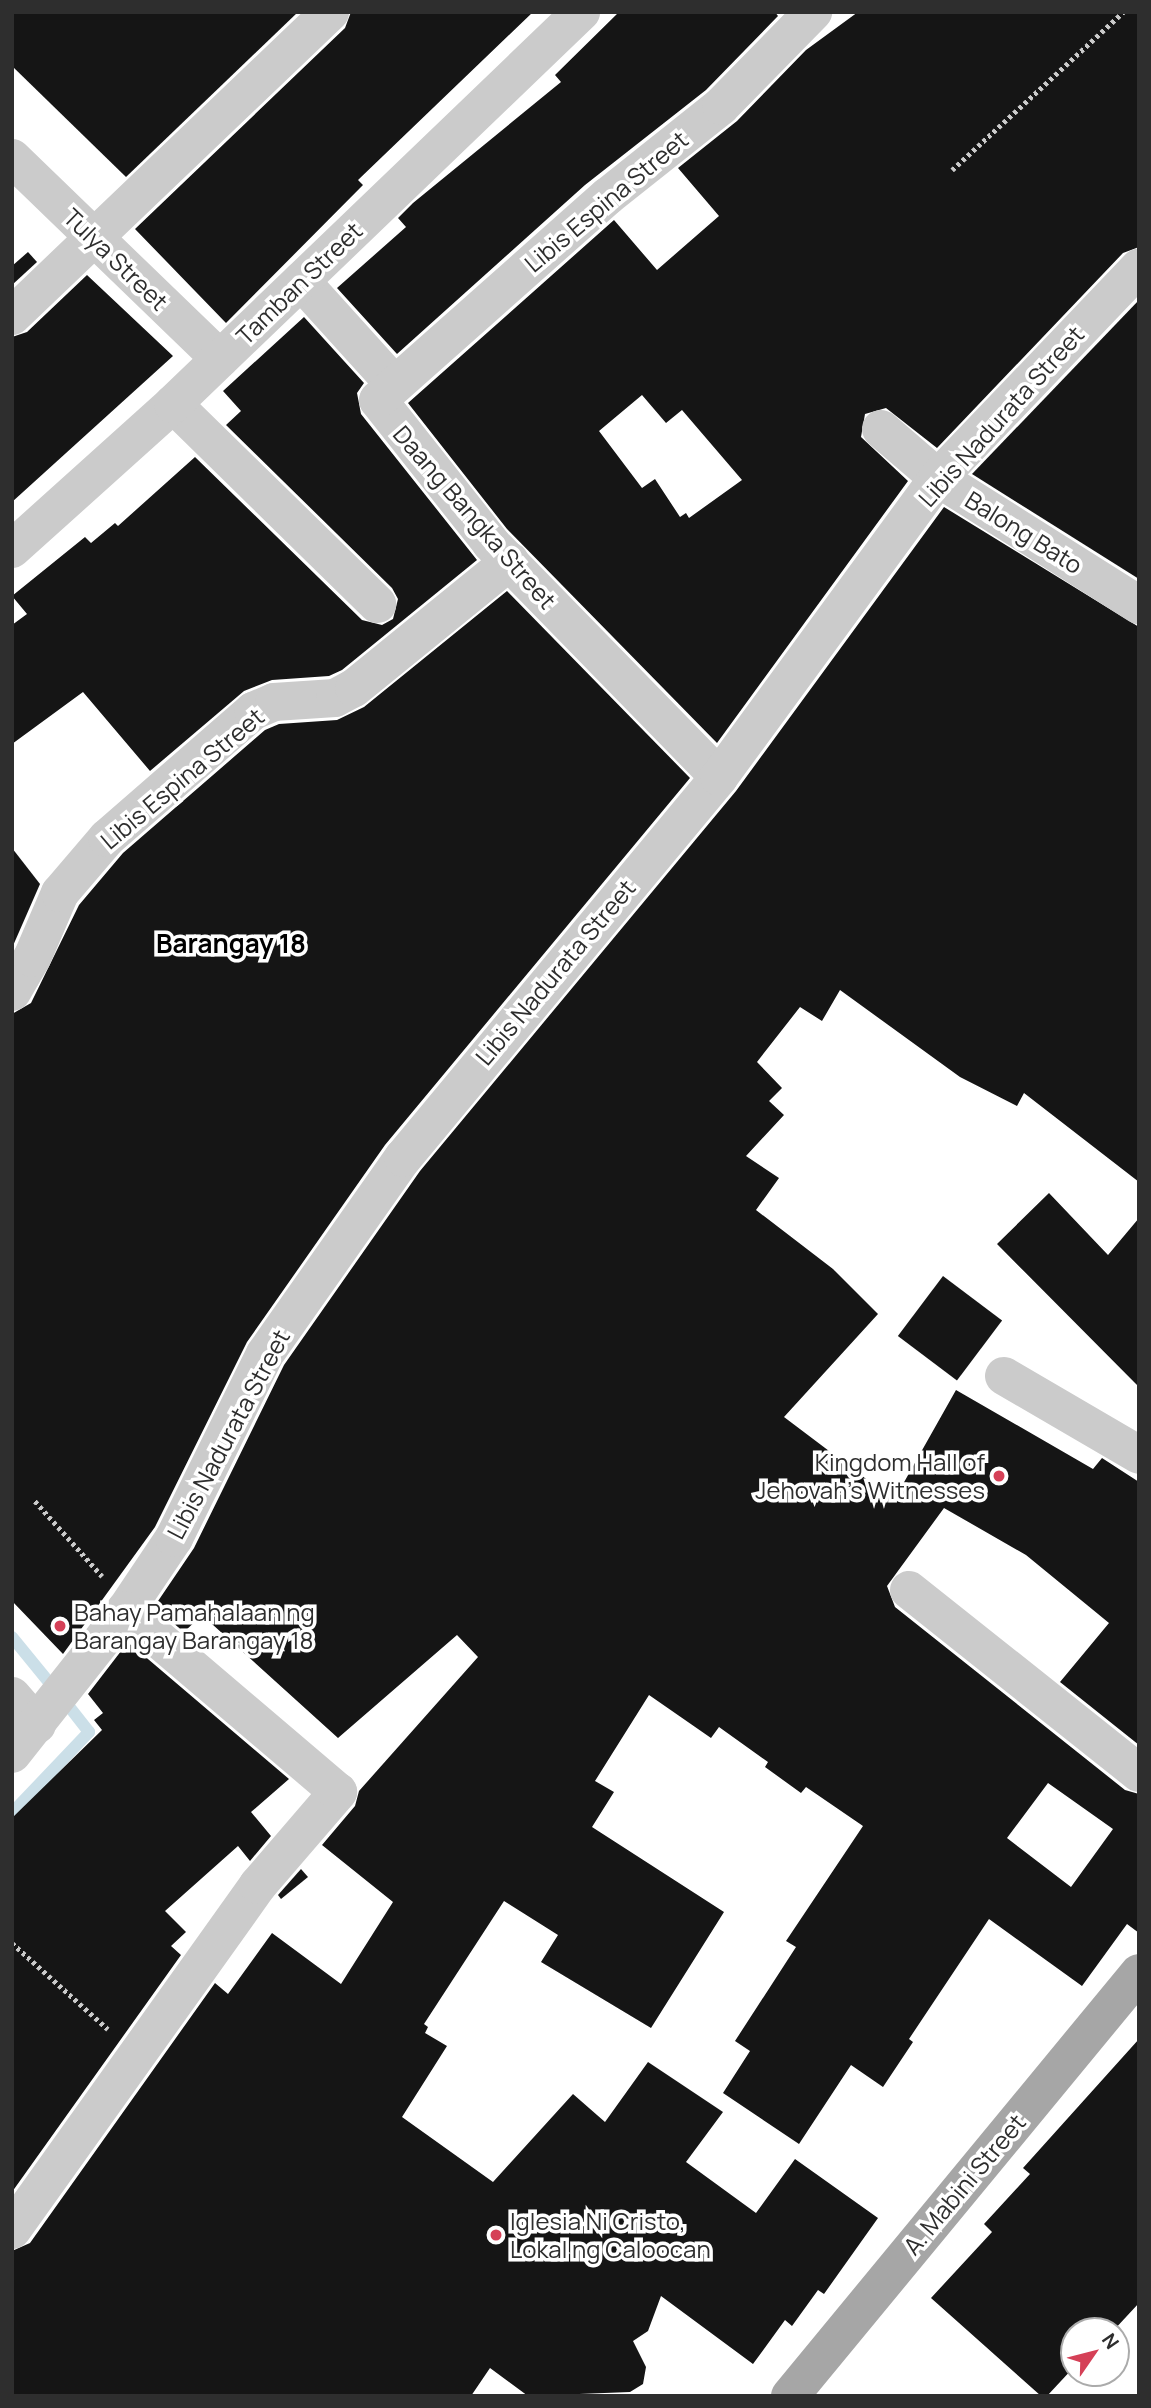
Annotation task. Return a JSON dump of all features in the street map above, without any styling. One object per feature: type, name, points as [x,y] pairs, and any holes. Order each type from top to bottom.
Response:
[{"type":"main road","name":"A. Mabini Street","points":[[790,2396],[1139,1973]]},
{"type":"street","name":"Tamban Street","points":[[12,549],[186,418],[220,359],[316,296],[581,12]]},
{"type":"street","name":"Libis Espina Street","points":[[394,384],[608,196],[721,106],[813,12]]},
{"type":"street","points":[[12,316],[94,239],[313,18]]},
{"type":"street","name":"Tulya Street","points":[[12,158],[220,359]]},
{"type":"street","name":"Libis Nadurata Street","points":[[12,1754],[127,1608],[174,1538],[265,1354],[403,1158],[526,1004],[719,777],[938,478],[1139,268]]},
{"type":"street","points":[[316,296],[394,384]]},
{"type":"street","name":"Daang Bangka Street","points":[[394,384],[378,405],[510,561],[681,743],[719,777]]},
{"type":"street","points":[[186,418],[377,604]]},
{"type":"street","name":"Balong Bato","points":[[881,429],[938,478],[1139,605]]},
{"type":"street","name":"Libis Espina Street","points":[[12,992],[33,958],[60,893],[107,838],[253,711],[274,702],[335,698],[354,688],[510,561]]},
{"type":"street","points":[[1004,1376],[1139,1455]]},
{"type":"street","points":[[909,1590],[1139,1773]]},
{"type":"street","points":[[12,2230],[135,2053],[258,1885],[338,1793],[127,1608]]},
{"type":"street","points":[[12,1696],[37,1725]]},
{"type":"path","points":[[952,170],[1123,12]]},
{"type":"path","points":[[35,1501],[127,1608]]},
{"type":"path","points":[[12,1943],[135,2053]]},
{"type":"building","points":[[12,12],[298,12],[126,177],[12,66]]},
{"type":"building","points":[[351,12],[533,12],[358,180],[363,185],[226,323],[135,229],[345,28]]},
{"type":"building","points":[[619,12],[775,12],[778,16],[706,90],[585,185],[397,354],[337,288],[406,227],[398,218],[413,203],[561,82],[555,75]]},
{"type":"building","points":[[858,12],[1139,12],[1139,247],[1123,253],[937,448],[886,408],[865,414],[861,437],[908,481],[717,743],[507,529],[408,403],[614,220],[657,270],[719,216],[678,168],[737,121],[806,50]],"holes":[[[642,395],[666,423],[682,410],[742,480],[689,518],[686,513],[680,517],[655,479],[642,488],[599,431]]]},
{"type":"building","points":[[28,252],[37,262],[12,285],[12,266]]},
{"type":"building","points":[[87,275],[173,356],[12,502],[12,337],[27,332]]},
{"type":"building","points":[[1139,300],[1139,579],[972,474]]},
{"type":"building","points":[[304,317],[364,383],[357,393],[361,414],[477,560],[342,670],[329,676],[272,680],[244,691],[150,771],[83,692],[12,744],[12,625],[27,614],[12,596],[85,537],[91,543],[115,523],[118,526],[195,457],[362,620],[382,625],[393,619],[398,599],[392,588],[226,425],[241,411],[223,391]]},
{"type":"building","points":[[944,507],[1139,627],[1139,1182],[1024,1093],[1017,1106],[960,1077],[840,990],[822,1021],[800,1007],[757,1062],[782,1088],[769,1101],[784,1115],[746,1156],[779,1178],[756,1210],[833,1269],[878,1314],[784,1417],[894,1500],[956,1390],[1093,1469],[1102,1458],[1139,1482],[1139,1745],[1060,1682],[1109,1623],[1026,1555],[944,1508],[887,1586],[895,1607],[1125,1790],[1139,1794],[1139,1933],[1127,1924],[1082,1986],[989,1919],[909,2039],[913,2042],[883,2087],[851,2065],[799,2144],[723,2093],[750,2051],[735,2041],[796,1947],[786,1941],[863,1826],[806,1787],[801,1793],[765,1767],[768,1762],[719,1727],[711,1738],[649,1695],[595,1781],[614,1792],[592,1827],[724,1912],[651,2028],[541,1962],[558,1935],[504,1901],[424,2024],[428,2027],[425,2033],[447,2046],[402,2117],[493,2182],[573,2094],[605,2122],[648,2062],[723,2112],[686,2162],[756,2213],[795,2159],[878,2218],[824,2294],[818,2290],[792,2326],[785,2320],[753,2364],[661,2296],[648,2331],[633,2341],[646,2367],[643,2384],[630,2392],[528,2396],[490,2368],[471,2396],[12,2396],[12,2251],[30,2243],[215,1983],[228,1994],[272,1933],[341,1984],[393,1902],[322,1845],[355,1806],[359,1791],[478,1657],[457,1635],[338,1738],[202,1615],[184,1632],[154,1607],[194,1548],[284,1365],[420,1171],[736,791]],"holes":[[[1048,1783],[1113,1829],[1071,1887],[1007,1838]]]},
{"type":"building","points":[[507,591],[690,778],[385,1145],[247,1342],[155,1527],[63,1654],[12,1601],[12,1014],[31,1003],[79,905],[123,853],[265,730],[279,724],[337,720],[364,707]]},
{"type":"building","points":[[12,848],[40,884],[12,948]]},
{"type":"building","points":[[1049,1193],[1108,1255],[1139,1218],[1139,1387],[997,1244]]},
{"type":"building","points":[[943,1276],[1002,1321],[957,1380],[898,1336]]},
{"type":"building","points":[[128,1642],[289,1779],[251,1812],[271,1836],[250,1861],[238,1846],[165,1911],[186,1932],[171,1946],[181,1955],[12,2192],[12,1818],[102,1730],[94,1720],[103,1713],[88,1694]]},
{"type":"building","points":[[301,1869],[308,1877],[281,1899],[278,1895]]},
{"type":"building","points":[[1139,2039],[1139,2303],[1126,2317],[1060,2317],[1060,2382],[1047,2396],[1041,2396],[931,2298],[992,2232],[984,2224],[1030,2174],[1023,2168]]},
{"type":"waterway","points":[[12,1637],[52,1686]]},
{"type":"waterway","points":[[12,1813],[89,1732],[70,1708]]},
{"type":"place","name":"Kingdom Hall of Jehovah's Witnesses","points":[[999,1476]]},
{"type":"place","name":"Bahay Pamahalaan ng Barangay Barangay 18","points":[[60,1626]]},
{"type":"place","name":"Iglesia Ni Cristo, Lokal ng Caloocan","points":[[496,2235]]},
{"type":"district","name":"Barangay 18","points":[[231,944]]}]
